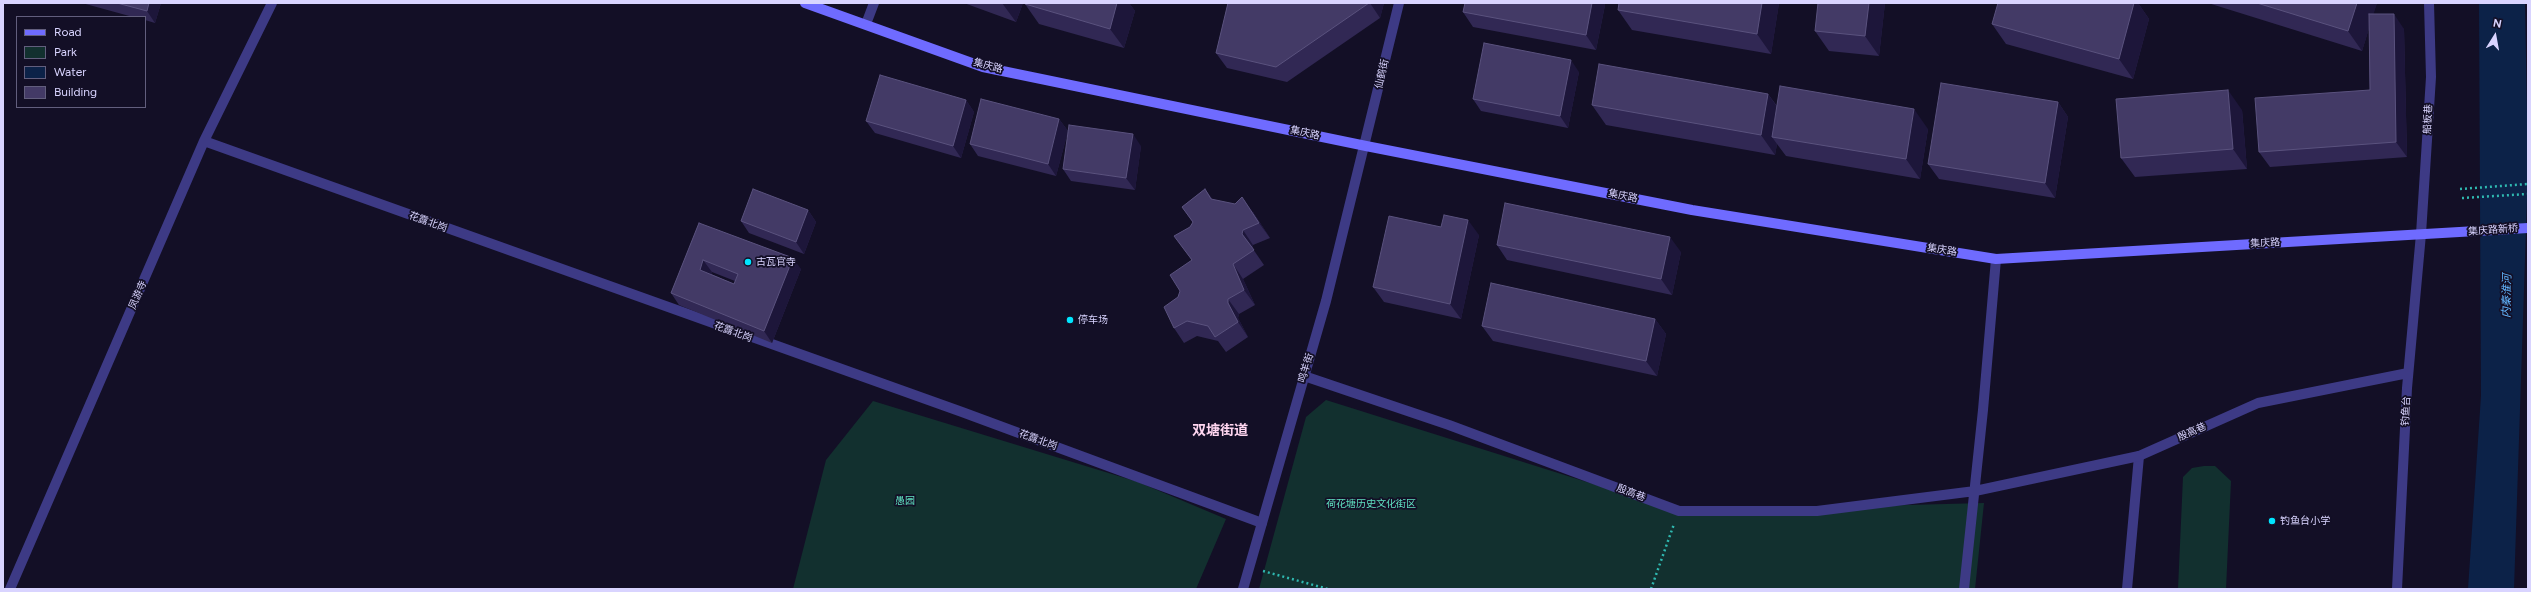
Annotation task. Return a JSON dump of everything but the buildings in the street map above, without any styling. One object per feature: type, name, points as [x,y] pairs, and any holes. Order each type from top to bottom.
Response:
[{"type":"main road","name":"集庆路","points":[[805,3],[983,67],[1366,146],[1692,210],[1996,259],[2458,232]]},
{"type":"main road","name":"集庆路新桥","points":[[2458,232],[2528,228]]},
{"type":"street","name":"凤游寺","points":[[10,589],[204,141],[272,3]]},
{"type":"street","points":[[866,24],[874,3]]},
{"type":"street","name":"仙鹤街","points":[[1366,146],[1399,3]]},
{"type":"street","name":"船板巷","points":[[2422,234],[2430,77],[2429,3]]},
{"type":"street","name":"花露北岗","points":[[204,141],[969,415],[1262,523]]},
{"type":"street","name":"鸣羊街","points":[[1243,589],[1326,301],[1366,146]]},
{"type":"street","name":"钓鱼台","points":[[2397,589],[2408,373],[2422,234]]},
{"type":"street","points":[[1964,589],[1975,492],[1996,259]]},
{"type":"street","name":"殷高巷","points":[[1304,376],[1449,425],[1679,511],[1817,511],[1975,492],[2139,456],[2258,403],[2408,373]]},
{"type":"street","points":[[2127,589],[2139,456]]},
{"type":"path","points":[[2460,189],[2528,184]]},
{"type":"path","points":[[2462,198],[2528,194]]},
{"type":"path","points":[[1651,589],[1679,511]]},
{"type":"path","points":[[1249,568],[1328,589]]},
{"type":"green space","name":"荷花塘历史文化街区","points":[[1326,400],[1679,511],[1984,503],[1975,589],[1259,589],[1306,417]]},
{"type":"green space","name":"愚园","points":[[873,401],[1138,482],[1226,519],[1196,589],[793,589],[826,460]]},
{"type":"green space","points":[[2215,466],[2231,481],[2226,589],[2178,589],[2183,477],[2192,468]]},
{"type":"water","name":"内秦淮河","points":[[2479,3],[2525,3],[2528,169],[2514,589],[2468,589],[2481,396]]},
{"type":"place","name":"古瓦官寺","points":[[748,262]]},
{"type":"place","name":"停车场","points":[[1070,320]]},
{"type":"place","name":"钓鱼台小学","points":[[2272,521]]},
{"type":"district","name":"双塘街道","points":[[1220,431]]}]
